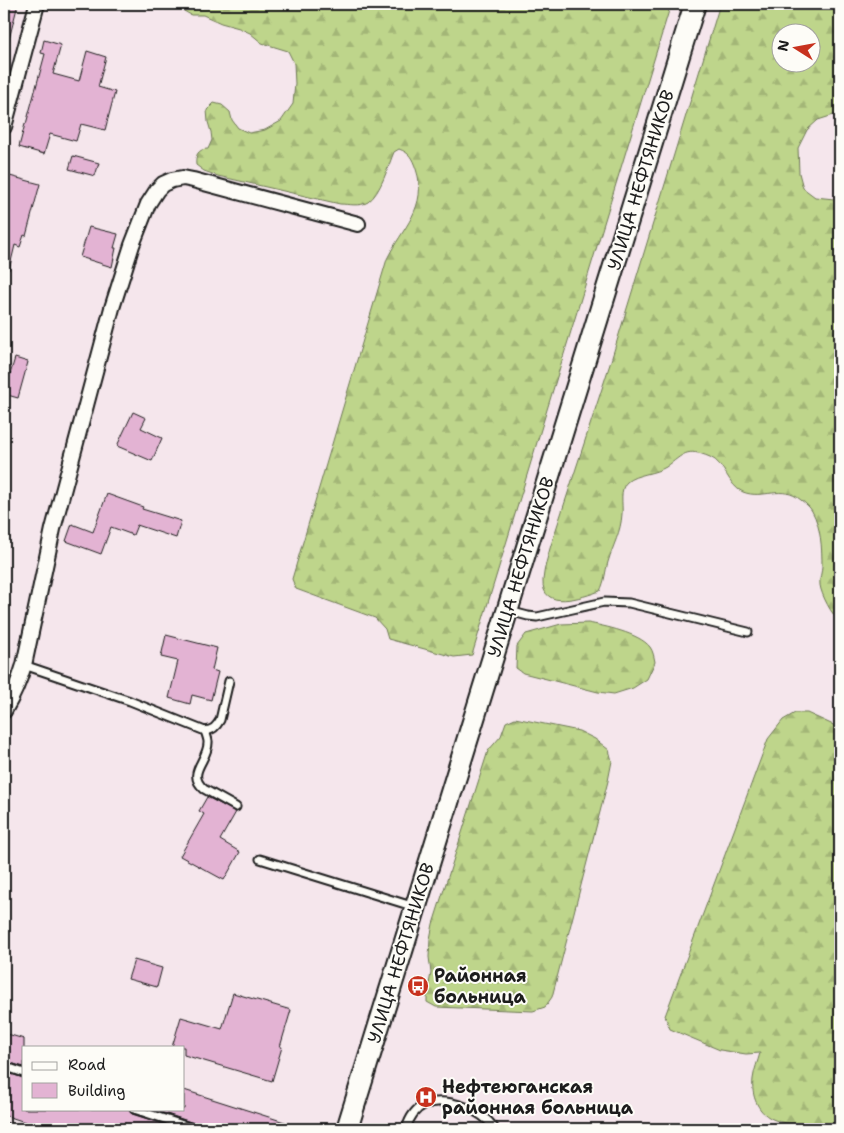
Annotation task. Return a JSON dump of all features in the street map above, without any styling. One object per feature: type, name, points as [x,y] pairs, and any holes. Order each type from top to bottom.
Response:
[{"type":"street","points":[[4,127],[37,4]]},
{"type":"street","name":"УЛИЦА НЕФТЯНИКОВ","points":[[347,1129],[695,4]]},
{"type":"street","points":[[4,711],[19,682],[24,665],[53,529],[112,308],[135,236],[148,204],[157,190],[163,184],[183,178],[358,224]]},
{"type":"lane","points":[[508,611],[528,616],[538,616],[604,602],[629,602],[748,632]]},
{"type":"lane","points":[[24,665],[130,701],[205,731],[212,730],[220,720],[229,681]]},
{"type":"lane","points":[[205,731],[208,742],[196,775],[197,781],[204,789],[236,807]]},
{"type":"lane","points":[[260,859],[416,908]]},
{"type":"lane","points":[[4,1066],[22,1072]]},
{"type":"lane","points":[[406,1129],[414,1113],[424,1105],[449,1102],[479,1113],[495,1129]]},
{"type":"lane","points":[[137,1110],[195,1129]]},
{"type":"lane","points":[[4,1127],[10,1129]]},
{"type":"green space","points":[[178,4],[671,4],[472,655],[454,657],[388,639],[385,629],[375,618],[296,589],[292,579],[387,259],[412,217],[416,206],[419,195],[419,183],[413,162],[410,156],[403,151],[399,149],[394,152],[384,179],[373,198],[365,204],[358,205],[340,204],[218,176],[204,171],[196,165],[196,161],[198,153],[208,149],[212,140],[207,110],[214,103],[222,105],[230,112],[232,120],[238,128],[249,133],[265,130],[281,121],[293,104],[295,84],[294,63],[288,51],[262,43],[250,33],[239,28],[203,15],[191,15]]},
{"type":"green space","points":[[720,4],[840,4],[840,113],[818,120],[807,130],[798,148],[799,173],[803,188],[815,197],[834,199],[840,195],[840,621],[830,610],[821,589],[822,552],[817,524],[810,508],[794,495],[787,493],[750,494],[743,492],[734,485],[715,460],[702,454],[686,453],[662,469],[635,477],[627,482],[622,493],[620,527],[600,591],[564,600],[549,596],[544,590],[543,580],[551,545],[610,364]]},
{"type":"green space","points":[[588,623],[630,634],[645,642],[651,649],[655,662],[647,679],[633,688],[614,694],[598,692],[523,673],[516,668],[517,646],[526,634],[561,624]]},
{"type":"green space","points":[[795,713],[807,713],[840,728],[840,1126],[829,1128],[784,1123],[769,1117],[760,1109],[753,1092],[754,1076],[760,1053],[746,1054],[720,1050],[670,1029],[665,1016],[768,739],[783,720]]},
{"type":"green space","points":[[515,718],[579,731],[595,739],[609,750],[612,761],[552,997],[545,1007],[533,1011],[436,1007],[427,1002],[431,973],[429,957],[430,939],[433,924],[488,751],[501,736],[506,722]]},
{"type":"building","points":[[4,4],[18,4],[8,43],[4,42]]},
{"type":"building","points":[[44,40],[61,45],[53,74],[79,81],[87,51],[106,57],[98,87],[115,92],[105,130],[81,124],[76,141],[50,134],[44,154],[19,147],[45,54],[41,53]]},
{"type":"building","points":[[73,156],[99,163],[95,176],[69,169]]},
{"type":"building","points":[[6,175],[40,184],[26,236],[24,235],[20,247],[15,245],[9,270],[4,269],[4,183]]},
{"type":"building","points":[[89,227],[118,234],[112,267],[80,257]]},
{"type":"building","points":[[15,358],[28,362],[18,398],[4,394]]},
{"type":"building","points":[[133,412],[146,418],[141,428],[162,438],[152,461],[117,446]]},
{"type":"building","points":[[107,494],[143,507],[142,509],[181,521],[176,538],[137,525],[133,535],[111,527],[101,554],[66,541],[72,524],[93,532]]},
{"type":"building","points":[[166,635],[217,648],[212,670],[218,672],[211,700],[192,695],[190,704],[169,698],[178,661],[161,657]]},
{"type":"building","points":[[207,797],[236,812],[220,840],[240,852],[224,880],[180,856],[204,814],[199,811]]},
{"type":"building","points":[[134,960],[162,968],[157,987],[128,979]]},
{"type":"building","points":[[233,993],[291,1010],[272,1081],[185,1055],[185,1046],[172,1046],[181,1017],[222,1029]]},
{"type":"building","points":[[4,1033],[24,1039],[22,1066],[4,1061]]},
{"type":"building","points":[[4,1072],[22,1077],[22,1110],[129,1110],[132,1114],[179,1129],[46,1129],[4,1115]]},
{"type":"building","points":[[185,1090],[297,1126],[297,1129],[200,1129],[197,1124],[155,1110],[185,1110]]},
{"type":"place","name":"Районная больница","points":[[418,986]]},
{"type":"place","name":"Нефтеюганская районная больница","points":[[426,1097]]}]
